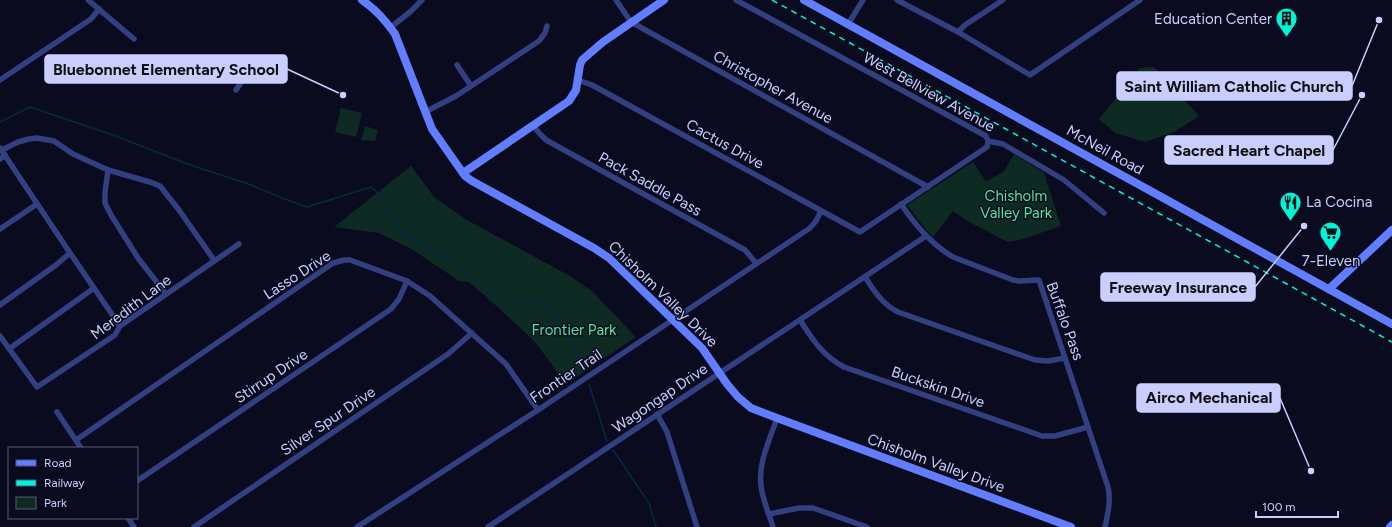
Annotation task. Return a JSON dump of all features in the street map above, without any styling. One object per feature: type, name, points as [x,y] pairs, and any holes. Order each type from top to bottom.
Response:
[{"type":"street","points":[[88,0],[134,39]]},
{"type":"street","name":"Chisholm Valley Drive","points":[[362,0],[376,10],[391,27],[399,42],[432,129],[463,173],[472,181],[602,252],[702,348],[727,384],[744,402],[760,412],[1070,527]]},
{"type":"street","points":[[391,27],[422,0]]},
{"type":"street","name":"Christopher Avenue","points":[[616,0],[631,22],[928,187]]},
{"type":"street","points":[[463,173],[568,101],[576,90],[582,60],[603,42],[664,0]]},
{"type":"street","name":"West Bellview Avenue","points":[[736,0],[986,136],[988,141],[1003,144],[1064,180],[1104,213]]},
{"type":"street","name":"McNeil Road","points":[[804,0],[1392,324]]},
{"type":"street","points":[[848,24],[863,0]]},
{"type":"street","points":[[897,0],[958,32],[1030,74],[1140,0]]},
{"type":"street","points":[[958,32],[965,25],[1002,0]]},
{"type":"street","points":[[0,80],[91,19],[99,9]]},
{"type":"street","points":[[425,112],[449,100],[538,41],[545,33],[547,26]]},
{"type":"street","points":[[236,90],[242,82],[250,62],[254,58]]},
{"type":"street","points":[[457,65],[471,86]]},
{"type":"street","name":"Cactus Drive","points":[[578,80],[592,85],[860,232],[901,204]]},
{"type":"street","name":"Pack Saddle Pass","points":[[533,125],[546,140],[746,250],[756,263]]},
{"type":"street","points":[[120,326],[2,153],[18,142],[29,139],[37,138],[54,141],[73,154],[108,170],[160,186],[179,210],[214,260]]},
{"type":"street","points":[[901,204],[988,147],[988,141]]},
{"type":"street","points":[[108,170],[105,202],[111,215],[138,258],[166,294]]},
{"type":"street","points":[[0,229],[37,204]]},
{"type":"street","name":"Buffalo Pass","points":[[901,204],[926,236],[945,252],[1002,276],[1019,281],[1039,280],[1108,491],[1109,508],[1105,527]]},
{"type":"street","name":"Frontier Trail","points":[[357,527],[538,410],[810,228],[816,221],[821,211]]},
{"type":"street","points":[[1329,289],[1392,230]]},
{"type":"street","name":"Wagongap Drive","points":[[488,527],[926,236]]},
{"type":"street","name":"Meredith Lane","points":[[10,349],[37,387],[115,335],[120,326],[239,244]]},
{"type":"street","points":[[0,306],[70,253]]},
{"type":"street","name":"Lasso Drive","points":[[76,440],[336,262],[350,260],[407,281],[427,294],[506,364],[538,410]]},
{"type":"street","points":[[865,277],[882,301],[898,312],[1031,359],[1048,361],[1065,358]]},
{"type":"street","name":"Stirrup Drive","points":[[138,480],[391,309],[399,299],[407,281]]},
{"type":"street","points":[[0,336],[10,349],[94,288]]},
{"type":"street","name":"Buckskin Drive","points":[[800,320],[824,353],[844,367],[1042,436],[1056,436],[1088,427]]},
{"type":"street","name":"Silver Spur Drive","points":[[194,527],[448,354],[472,333]]},
{"type":"street","points":[[57,412],[81,447]]},
{"type":"street","points":[[657,414],[667,432],[696,527]]},
{"type":"street","points":[[773,527],[762,490],[761,475],[762,462],[777,418]]},
{"type":"street","points":[[769,514],[799,508],[813,508],[867,527]]},
{"type":"green space","points":[[1154,67],[1199,116],[1174,132],[1145,142],[1115,133],[1099,119],[1140,68]]},
{"type":"green space","points":[[341,108],[362,113],[356,137],[335,132]]},
{"type":"green space","points":[[365,126],[378,130],[375,141],[361,140]]},
{"type":"green space","name":"Chisholm Valley Park","points":[[1014,154],[1044,173],[1061,226],[1020,240],[1008,242],[969,222],[953,211],[933,237],[907,205],[973,162],[986,182],[1004,171]]},
{"type":"green space","name":"Frontier Park","points":[[411,166],[435,198],[467,220],[570,276],[592,291],[636,337],[566,384],[535,342],[469,282],[459,281],[413,250],[379,233],[334,227]]},
{"type":"waterway","points":[[0,122],[30,107],[113,135],[190,165],[246,183],[307,207],[371,187],[382,196],[386,209],[404,234],[449,260],[485,287],[504,306],[512,308],[519,302],[529,297],[543,301],[552,312],[586,366]]},
{"type":"waterway","points":[[589,384],[607,441]]},
{"type":"waterway","points":[[613,450],[649,503],[656,527]]},
{"type":"railway","points":[[772,0],[1392,342]]},
{"type":"place","name":"Saint William Catholic Church","points":[[1379,20]]},
{"type":"place","name":"Education Center","points":[[1287,38]]},
{"type":"place","name":"Bluebonnet Elementary School","points":[[343,95]]},
{"type":"place","name":"Sacred Heart Chapel","points":[[1362,95]]},
{"type":"place","name":"La Cocina","points":[[1290,222]]},
{"type":"place","name":"Freeway Insurance","points":[[1304,226]]},
{"type":"place","name":"7-Eleven","points":[[1331,252]]},
{"type":"place","name":"Airco Mechanical","points":[[1311,471]]}]
